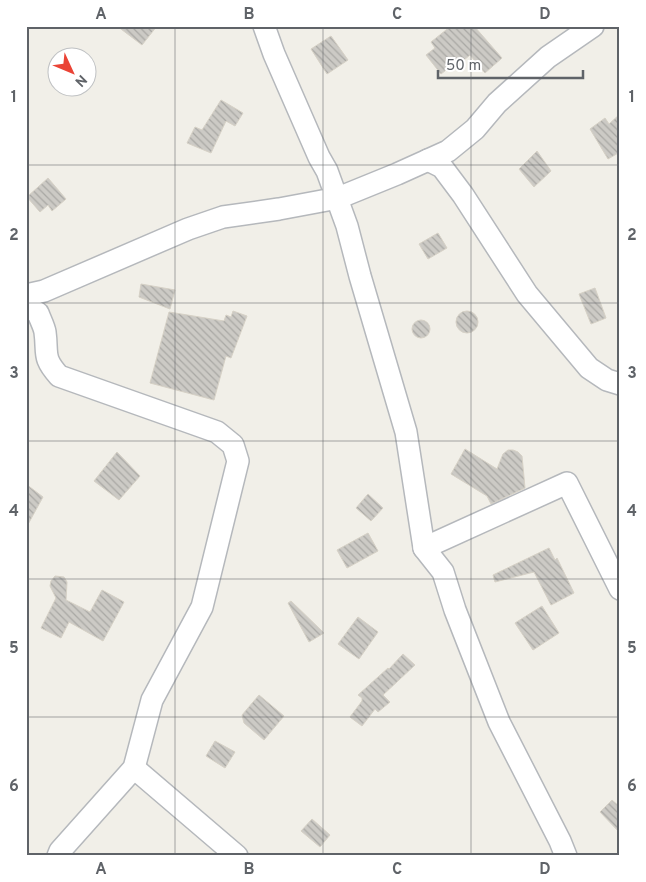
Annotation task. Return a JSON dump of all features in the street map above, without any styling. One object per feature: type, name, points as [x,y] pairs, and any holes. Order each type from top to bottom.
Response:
[{"type":"street","points":[[264,26],[274,54],[319,157],[328,171],[348,226],[360,276],[406,432],[424,548],[443,572],[499,722],[566,856]]},
{"type":"street","points":[[26,295],[44,291],[156,242],[223,217],[338,198],[448,151],[475,129],[496,103],[548,57],[593,26]]},
{"type":"street","points":[[428,160],[442,166],[463,194],[527,294],[589,368],[607,380],[620,384]]},
{"type":"street","points":[[26,306],[38,313],[44,332],[46,354],[51,367],[59,376],[217,432],[233,445],[238,461],[202,606],[152,700],[134,768],[60,851],[58,856]]},
{"type":"street","points":[[424,548],[566,483],[620,589]]},
{"type":"street","points":[[134,768],[238,856]]},
{"type":"building","points":[[117,26],[157,26],[142,45]]},
{"type":"building","points":[[451,26],[474,26],[502,58],[485,73],[470,55],[452,70],[450,67],[441,74],[426,55],[435,48],[431,42]]},
{"type":"building","points":[[331,36],[348,60],[327,74],[311,49]]},
{"type":"building","points":[[221,100],[243,113],[235,126],[226,121],[211,153],[187,143],[195,127],[202,130]]},
{"type":"building","points":[[620,114],[620,152],[608,159],[590,129],[605,118],[609,124]]},
{"type":"building","points":[[537,151],[551,171],[534,187],[519,169]]},
{"type":"building","points":[[48,178],[66,199],[52,211],[48,205],[40,212],[27,197]]},
{"type":"building","points":[[438,233],[447,248],[428,259],[419,244]]},
{"type":"building","points":[[141,284],[175,290],[170,309],[139,297]]},
{"type":"building","points":[[595,288],[606,318],[591,324],[579,294]]},
{"type":"building","points":[[233,311],[247,316],[231,358],[226,356],[214,400],[150,383],[169,312],[224,321],[226,315],[231,317]]},
{"type":"building","points":[[467,311],[475,314],[478,322],[475,330],[467,333],[459,330],[456,322],[459,314]]},
{"type":"building","points":[[417,320],[425,320],[430,325],[428,336],[417,338],[412,333],[412,325]]},
{"type":"building","points":[[465,449],[497,469],[503,454],[508,450],[518,452],[522,456],[525,488],[491,504],[487,496],[451,474]]},
{"type":"building","points":[[117,452],[140,476],[119,500],[94,481]]},
{"type":"building","points":[[26,484],[43,497],[26,528]]},
{"type":"building","points":[[368,494],[383,508],[371,521],[356,508]]},
{"type":"building","points":[[368,533],[378,551],[347,568],[337,550]]},
{"type":"building","points":[[549,548],[555,560],[557,558],[574,593],[551,605],[534,572],[495,582],[493,575]]},
{"type":"building","points":[[55,576],[64,577],[67,582],[66,600],[90,612],[102,590],[124,602],[103,641],[69,622],[61,638],[41,628],[56,598],[50,586]]},
{"type":"building","points":[[291,601],[324,633],[309,642],[288,603]]},
{"type":"building","points":[[542,606],[559,633],[533,650],[515,623]]},
{"type":"building","points":[[358,617],[378,632],[359,659],[338,644]]},
{"type":"building","points":[[403,654],[415,665],[383,695],[390,702],[378,712],[375,709],[362,726],[350,717],[362,701],[362,698],[358,695],[389,669]]},
{"type":"building","points":[[259,695],[284,716],[264,740],[244,723],[242,715]]},
{"type":"building","points":[[215,741],[235,752],[225,768],[206,756]]},
{"type":"building","points":[[612,800],[620,807],[620,833],[600,812]]},
{"type":"building","points":[[312,819],[330,835],[320,847],[301,831]]}]
